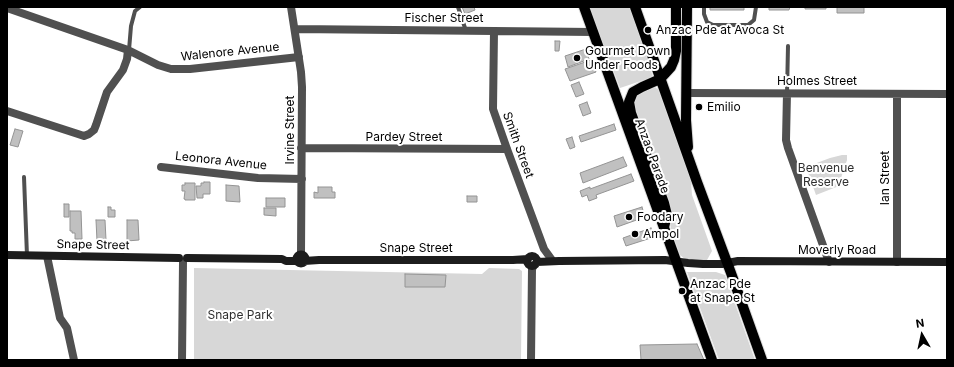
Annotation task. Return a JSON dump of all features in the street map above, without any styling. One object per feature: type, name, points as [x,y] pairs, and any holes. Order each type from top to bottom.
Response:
[{"type":"main road","name":"Anzac Parade","points":[[584,7],[712,360]]},
{"type":"main road","points":[[635,7],[696,182],[762,360]]},
{"type":"main road","points":[[664,227],[667,215],[631,113],[630,102],[633,92],[660,80],[671,67],[676,51],[676,7]]},
{"type":"main road","points":[[687,7],[686,120],[688,144],[696,182]]},
{"type":"main road","points":[[652,54],[662,62],[670,59],[676,51]]},
{"type":"street","name":"Irvine Street","points":[[291,7],[302,87],[300,258]]},
{"type":"street","name":"Walenore Avenue","points":[[7,8],[128,50],[158,65],[171,69],[190,69],[299,57]]},
{"type":"street","name":"Fischer Street","points":[[295,29],[593,32]]},
{"type":"street","name":"Smith Street","points":[[494,31],[493,109],[544,250],[556,260]]},
{"type":"street","points":[[7,111],[84,136],[89,134],[94,130],[107,92],[123,70],[127,59],[128,50]]},
{"type":"street","name":"Holmes Street","points":[[686,93],[947,94]]},
{"type":"street","points":[[787,93],[786,140],[829,262]]},
{"type":"street","name":"Ian Street","points":[[897,94],[897,262]]},
{"type":"street","name":"Pardey Street","points":[[302,148],[507,149]]},
{"type":"street","name":"Leonora Avenue","points":[[161,167],[258,178],[302,179]]},
{"type":"street","name":"Snape Street","points":[[7,256],[183,259],[282,259],[286,257],[313,257],[319,260],[513,260],[532,263],[556,260],[665,260],[688,263],[727,263]]},
{"type":"street","points":[[47,256],[60,318],[67,328],[74,360]]},
{"type":"street","points":[[182,360],[183,259]]},
{"type":"street","name":"Moverly Road","points":[[727,263],[738,261],[947,262]]},
{"type":"street","points":[[532,263],[532,360]]},
{"type":"lane","points":[[128,50],[131,26],[135,11],[140,7]]},
{"type":"lane","points":[[458,7],[466,31]]},
{"type":"lane","points":[[704,7],[704,14],[707,22],[713,25],[748,25],[754,20],[756,7]]},
{"type":"lane","points":[[787,93],[788,46]]},
{"type":"lane","points":[[24,177],[27,256]]},
{"type":"green space","points":[[589,7],[630,7],[653,77],[620,88]]},
{"type":"green space","points":[[654,87],[658,89],[691,181],[692,195],[712,251],[707,260],[686,260],[680,255],[671,230],[670,215],[635,113],[633,103],[636,97],[640,92]]},
{"type":"green space","name":"Benvenue Reserve","points":[[842,155],[847,155],[847,160],[839,186],[816,195],[806,167]]},
{"type":"green space","name":"Snape Park","points":[[194,268],[482,274],[489,268],[519,269],[522,271],[521,360],[194,360]]},
{"type":"green space","points":[[687,272],[716,272],[725,275],[755,360],[719,360]]},
{"type":"building","points":[[462,7],[474,7],[475,10],[465,14]]},
{"type":"building","points":[[710,7],[744,7],[744,10],[710,10]]},
{"type":"building","points":[[769,7],[790,7],[789,10],[769,10]]},
{"type":"building","points":[[805,7],[826,7],[826,9],[805,9]]},
{"type":"building","points":[[837,7],[864,7],[864,13],[837,13]]},
{"type":"building","points":[[555,41],[560,41],[559,51],[555,51]]},
{"type":"building","name":"Gourmet Down Under Foods","points":[[586,49],[589,59],[568,67],[565,56]]},
{"type":"building","points":[[591,60],[596,72],[570,81],[565,69]]},
{"type":"building","points":[[579,82],[584,94],[576,97],[571,85]]},
{"type":"building","points":[[587,102],[591,113],[583,116],[579,105]]},
{"type":"building","points":[[614,124],[616,130],[581,142],[579,136]]},
{"type":"building","points":[[15,129],[23,131],[18,147],[10,145]]},
{"type":"building","points":[[572,137],[575,147],[570,149],[566,139]]},
{"type":"building","points":[[623,157],[627,166],[583,183],[580,173]]},
{"type":"building","points":[[631,174],[634,181],[596,195],[597,198],[589,201],[587,195],[582,197],[580,191],[590,187],[590,189]]},
{"type":"building","points":[[210,182],[210,194],[203,194],[203,198],[197,198],[196,186],[201,186],[201,183]]},
{"type":"building","points":[[185,183],[195,183],[195,200],[184,199],[185,191],[182,191],[182,185],[185,185]]},
{"type":"building","points":[[226,185],[239,186],[240,202],[226,201]]},
{"type":"building","points":[[318,187],[332,187],[332,192],[335,192],[335,198],[314,198],[314,192],[318,193]]},
{"type":"building","points":[[467,196],[477,196],[477,202],[467,202]]},
{"type":"building","points":[[266,198],[285,198],[285,207],[266,207]]},
{"type":"building","points":[[64,204],[69,204],[69,217],[64,217]]},
{"type":"building","points":[[108,207],[111,207],[111,210],[115,210],[115,217],[108,217]]},
{"type":"building","name":"Foodary","points":[[642,207],[645,217],[617,227],[614,216]]},
{"type":"building","points":[[264,208],[276,208],[276,216],[264,215]]},
{"type":"building","points":[[70,211],[81,211],[82,239],[75,239],[75,233],[70,231]]},
{"type":"building","points":[[96,220],[105,220],[106,240],[97,241]]},
{"type":"building","points":[[127,220],[138,220],[139,240],[127,241]]},
{"type":"building","points":[[651,228],[654,237],[626,246],[623,238]]},
{"type":"building","points":[[405,274],[446,275],[445,287],[405,287]]},
{"type":"building","points":[[697,344],[704,360],[641,360],[640,345]]},
{"type":"place","name":"Anzac Pde at Avoca St","points":[[648,30]]},
{"type":"place","name":"Gourmet Down Under Foods","points":[[577,58]]},
{"type":"place","name":"Emilio","points":[[699,107]]},
{"type":"place","name":"Foodary","points":[[629,217]]},
{"type":"place","name":"Ampol","points":[[635,234]]},
{"type":"place","name":"Anzac Pde at Snape St","points":[[682,291]]}]
